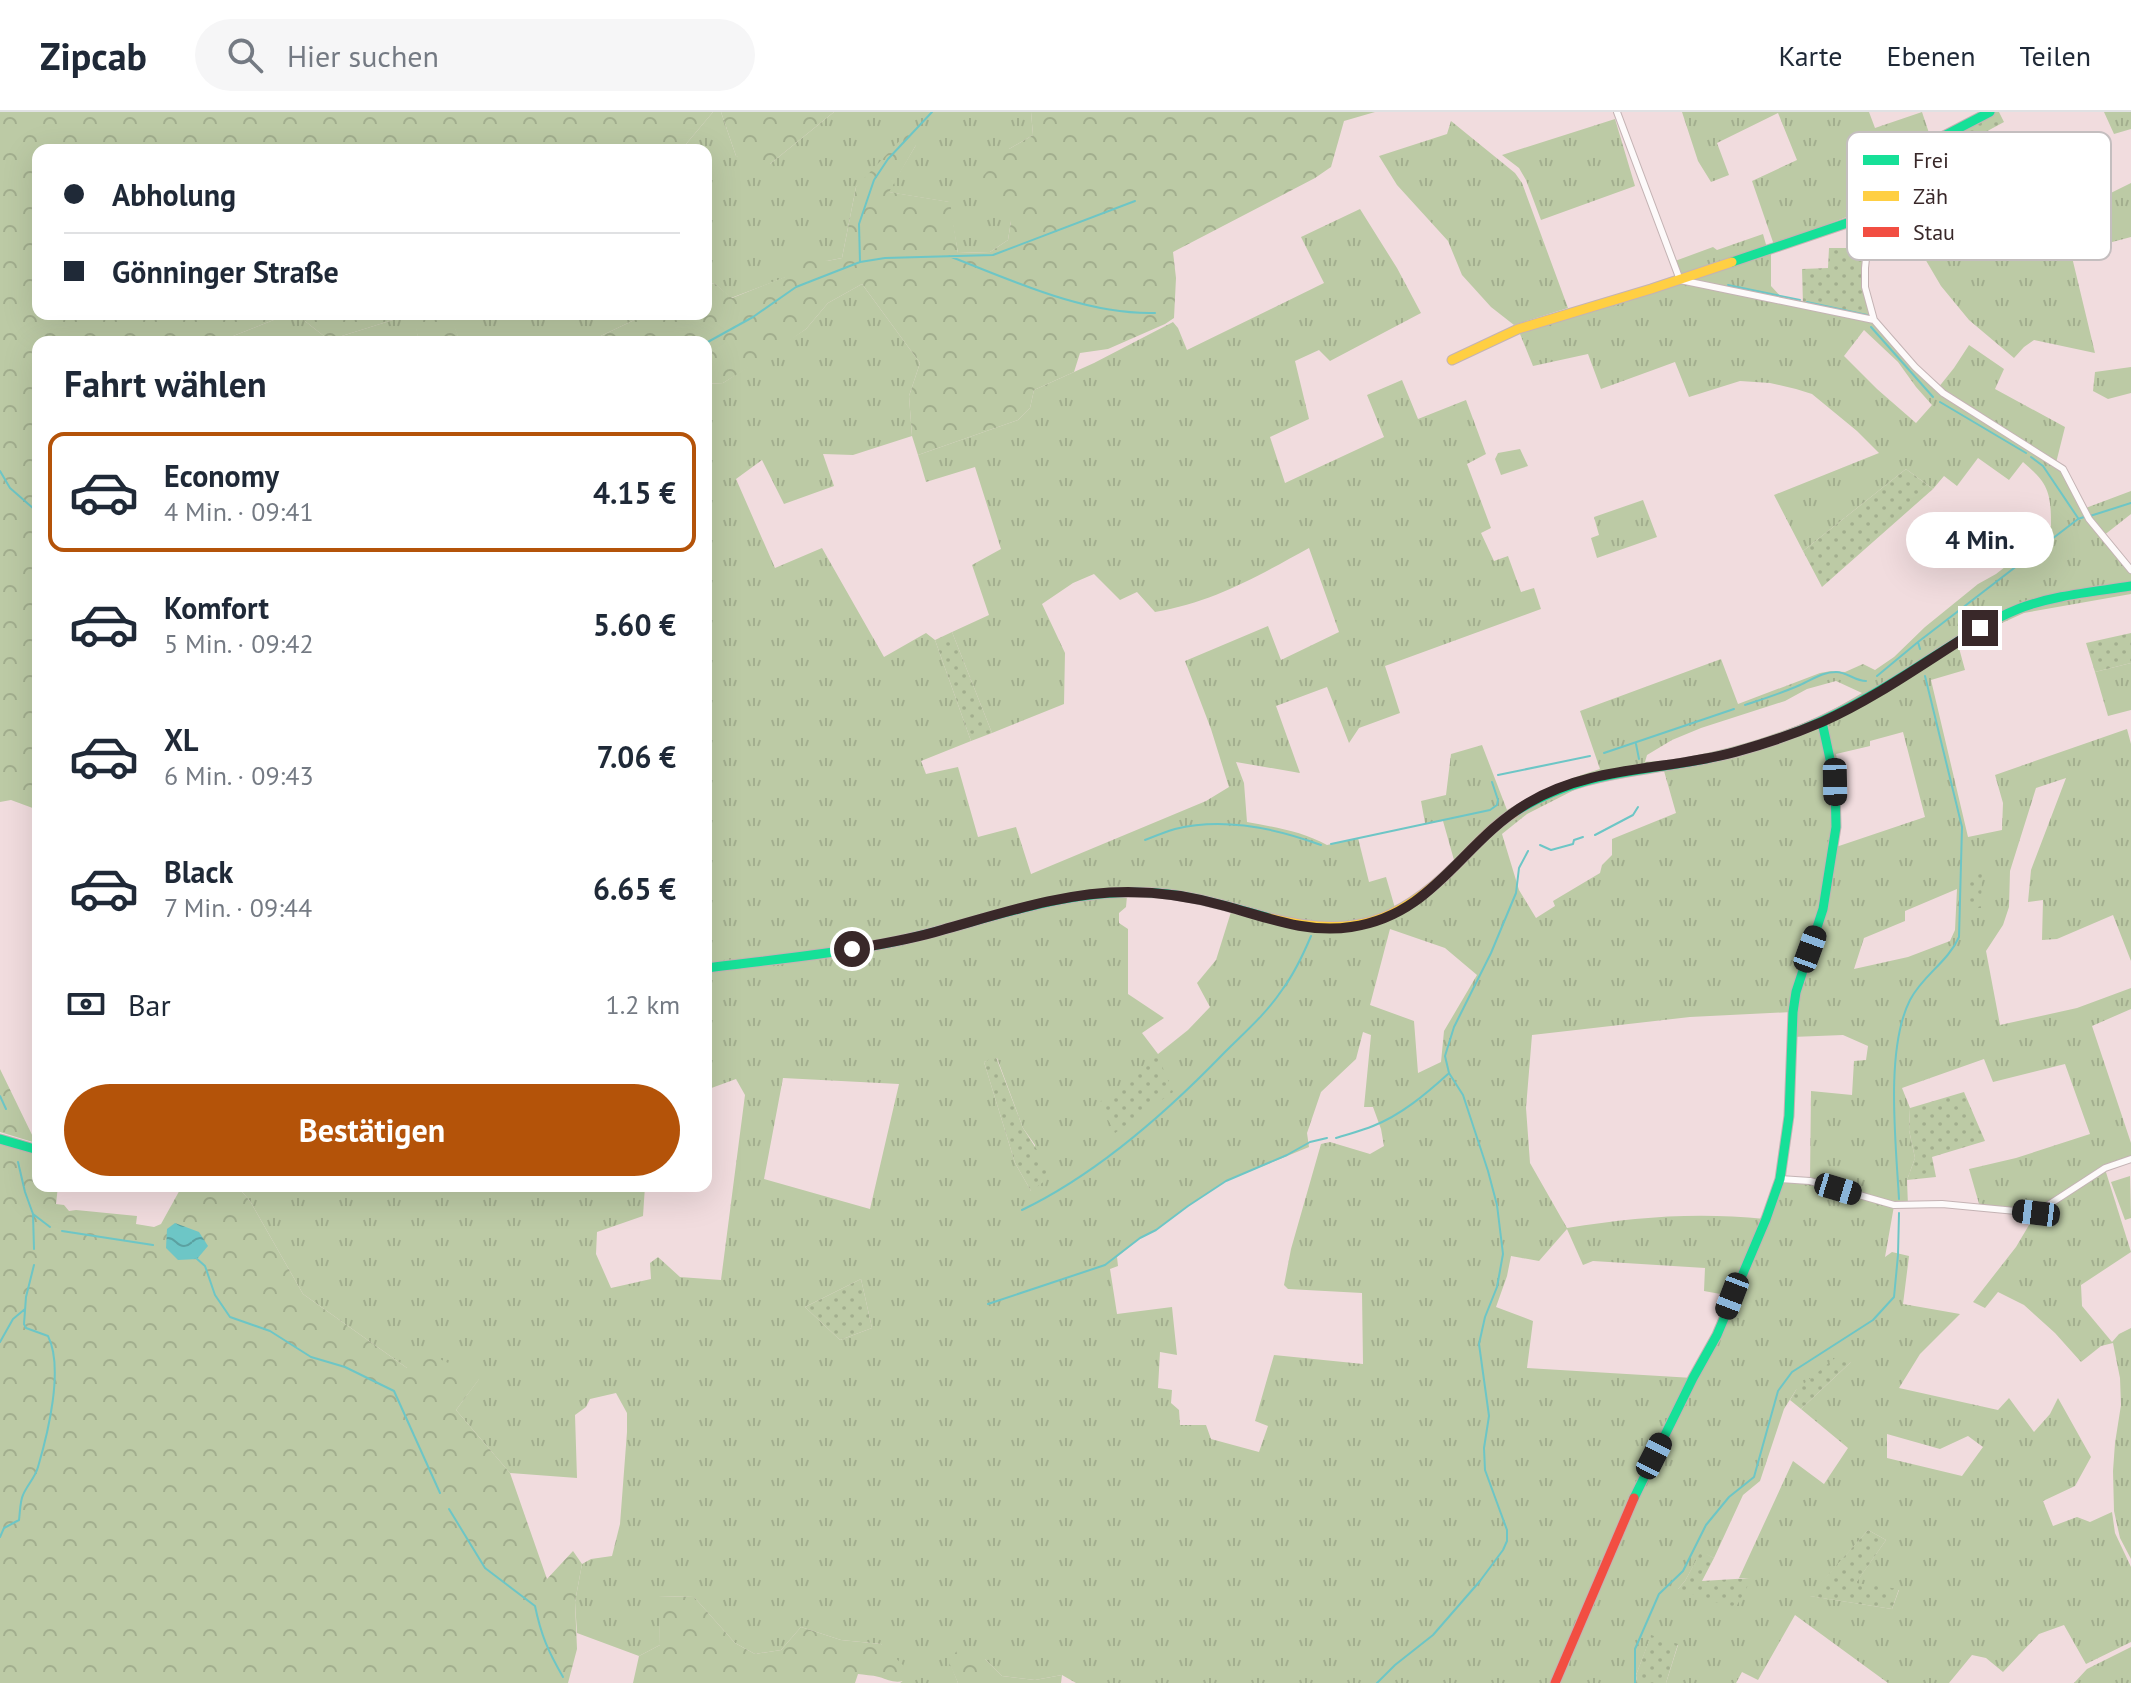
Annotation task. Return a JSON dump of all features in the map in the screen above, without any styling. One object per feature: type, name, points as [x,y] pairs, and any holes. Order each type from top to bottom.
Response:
[{"type":"street","points":[[1617,112],[1680,280]]},
{"type":"street","points":[[1952,132],[1990,112]]},
{"type":"street","points":[[1452,360],[1518,329],[1680,280],[1847,223]]},
{"type":"street","points":[[1866,260],[1865,287],[1874,320],[1905,357],[1943,393],[2063,469],[2089,519],[2131,570]]},
{"type":"street","points":[[1680,280],[1874,320]]},
{"type":"street","points":[[712,967],[878,945],[1041,903],[1110,892],[1177,895],[1283,923],[1313,928],[1352,927],[1389,917],[1417,901],[1448,874],[1488,831],[1528,802],[1553,790],[1602,774],[1705,760],[1752,747],[1822,722],[2006,614],[2046,600],[2131,586]]},
{"type":"street","points":[[1555,1683],[1640,1485],[1717,1335],[1780,1179],[1789,1116],[1796,992],[1823,909],[1836,827],[1835,782],[1822,722]]},
{"type":"street","points":[[0,1139],[32,1148]]},
{"type":"street","points":[[1780,1179],[1810,1181],[1894,1205],[1942,1204],[2036,1213],[2105,1168],[2131,1159]]},
{"type":"green space","points":[[0,112],[713,112],[686,144],[32,144],[32,320],[274,320],[233,336],[32,336],[32,808],[11,800],[0,802]]},
{"type":"green space","points":[[713,112],[721,112],[736,156],[770,164],[834,112],[1031,112],[1033,135],[1009,149],[1011,221],[1008,240],[990,252],[958,253],[949,202],[888,192],[916,145],[856,187],[842,258],[827,261],[778,253],[786,277],[731,298],[712,284],[712,144],[686,144]]},
{"type":"green space","points":[[721,112],[834,112],[770,164],[751,164],[736,156]]},
{"type":"green space","points":[[1031,112],[1375,112],[1344,121],[1331,167],[1173,252],[1176,278],[1174,318],[1108,349],[1080,353],[1074,372],[1034,390],[1030,408],[1018,420],[918,455],[912,436],[909,396],[920,363],[862,284],[828,303],[806,329],[723,383],[712,384],[712,336],[601,336],[634,320],[712,320],[712,284],[732,298],[785,277],[777,253],[809,249],[827,261],[842,258],[856,187],[907,133],[916,145],[889,192],[950,202],[958,253],[990,252],[1008,240],[1011,221],[981,178],[1009,149],[1033,135]]},
{"type":"green space","points":[[1682,112],[1869,112],[1875,128],[1922,112],[1929,132],[1847,132],[1847,217],[1774,245],[1752,181],[1797,160],[1778,113],[1717,143],[1729,175],[1711,182],[1698,161]]},
{"type":"green space","points":[[1994,112],[1999,112],[2004,122],[1986,132],[1956,132]]},
{"type":"green space","points":[[2104,112],[2131,112],[2131,129],[2114,134]]},
{"type":"green space","points":[[1615,119],[1635,186],[1541,220],[1519,168],[1502,155]]},
{"type":"green space","points":[[1451,121],[1515,173],[1522,183],[1568,308],[1514,325],[1491,307],[1462,275],[1448,241],[1397,185],[1379,156],[1447,134]]},
{"type":"green space","points":[[2131,183],[2131,237],[2111,242],[2111,193]]},
{"type":"green space","points":[[1360,209],[1421,313],[1330,361],[1319,350],[1295,361],[1309,419],[1270,437],[1285,483],[1384,437],[1367,395],[1402,380],[1418,419],[1466,400],[1486,454],[1467,464],[1491,528],[1481,533],[1494,561],[1508,556],[1521,592],[1534,588],[1541,609],[1385,666],[1400,713],[1359,728],[1349,743],[1327,687],[1276,706],[1300,773],[1236,762],[1244,783],[1247,822],[1298,833],[1327,845],[1358,838],[1369,882],[1386,877],[1395,908],[1423,890],[1454,860],[1443,821],[1425,823],[1421,801],[1446,795],[1451,754],[1482,745],[1507,810],[1552,786],[1600,769],[1580,711],[1721,659],[1738,704],[1820,673],[1845,672],[1863,664],[1875,670],[1978,584],[2028,549],[2051,526],[2047,490],[2032,470],[2023,462],[2009,480],[1978,458],[1957,486],[1944,476],[1933,489],[1906,469],[1803,551],[1774,495],[1879,453],[1812,394],[1770,383],[1740,381],[1689,397],[1675,362],[1601,389],[1588,354],[1533,366],[1518,329],[1771,250],[1771,286],[1785,301],[1874,320],[1938,388],[1969,345],[2004,369],[1995,389],[2065,427],[2056,463],[2063,469],[2083,509],[2131,491],[2131,514],[2103,536],[2131,570],[2131,594],[2024,613],[1959,648],[1965,670],[1931,680],[1968,837],[2002,830],[2003,803],[1995,775],[2127,729],[2131,744],[2131,961],[2113,915],[2057,939],[2042,940],[2043,900],[2028,902],[2031,870],[2066,778],[2036,788],[2010,871],[2009,907],[2003,925],[1986,951],[2000,1025],[2077,1008],[2131,988],[2131,1009],[2092,1026],[2131,1143],[2131,1159],[2105,1169],[2131,1252],[2081,1285],[2082,1306],[2112,1342],[2131,1328],[2131,1559],[2120,1538],[2114,1511],[2113,1471],[2121,1405],[2120,1378],[2113,1343],[2101,1346],[2081,1362],[2024,1305],[1998,1292],[1985,1308],[1973,1302],[2016,1247],[2036,1213],[1980,1207],[1969,1169],[2016,1158],[2090,1134],[2065,1064],[1993,1082],[1984,1059],[1902,1088],[1910,1108],[1909,1130],[1915,1158],[1907,1180],[1908,1206],[1894,1206],[1885,1257],[1892,1252],[1909,1256],[1903,1304],[1960,1314],[1920,1354],[1899,1388],[1998,1410],[2009,1398],[2034,1432],[2050,1414],[2058,1398],[2091,1457],[2075,1486],[2043,1501],[2053,1526],[2077,1517],[2090,1522],[2112,1512],[2115,1533],[2131,1567],[2131,1642],[2086,1664],[2064,1625],[2039,1634],[2003,1672],[1986,1658],[1972,1655],[1949,1683],[1888,1683],[1795,1615],[1758,1680],[1742,1672],[1736,1683],[1666,1683],[1678,1645],[1651,1636],[1636,1675],[1637,1683],[1076,1683],[1062,1675],[1035,1680],[1002,1676],[985,1659],[949,1660],[958,1683],[900,1683],[904,1680],[881,1644],[841,1640],[801,1627],[781,1650],[755,1654],[735,1643],[694,1597],[659,1596],[660,1645],[639,1656],[577,1633],[575,1602],[582,1564],[591,1559],[612,1556],[620,1524],[627,1413],[616,1393],[590,1399],[586,1407],[575,1415],[577,1478],[510,1473],[456,1410],[479,1379],[407,1368],[303,1294],[242,1192],[645,1192],[643,1216],[597,1232],[596,1254],[611,1288],[651,1279],[650,1263],[658,1257],[680,1277],[721,1280],[745,1095],[736,1079],[712,1088],[712,384],[723,383],[806,329],[828,303],[862,284],[920,363],[909,396],[912,436],[853,455],[823,454],[834,486],[784,504],[762,460],[736,479],[775,568],[822,548],[884,657],[926,633],[935,640],[971,741],[921,761],[926,774],[958,767],[978,837],[1016,827],[1031,874],[1206,801],[1229,787],[1185,661],[1268,626],[1281,660],[1339,632],[1309,548],[1216,595],[1155,612],[1137,592],[1120,600],[1094,574],[1073,583],[1042,604],[1065,653],[1064,704],[992,733],[952,632],[989,615],[972,565],[1001,549],[975,467],[926,482],[918,455],[1018,420],[1030,408],[1034,390],[1173,322],[1187,350],[1324,283],[1301,237]],"holes":[[[1864,330],[1898,362],[1932,405],[1916,423],[1844,356]],[[1836,681],[1862,693],[1818,717],[1755,740],[1688,757],[1645,762],[1647,755],[1672,740],[1785,701],[1807,689]],[[1903,732],[1925,817],[1833,848],[1836,809],[1842,788],[1836,754],[1870,746],[1870,741]],[[1664,771],[1676,813],[1612,839],[1612,855],[1602,865],[1600,873],[1553,901],[1555,906],[1536,918],[1519,890],[1502,834],[1527,814],[1588,783]],[[1957,889],[1955,930],[1950,941],[1908,957],[1854,969],[1864,938],[1905,921],[1905,911]],[[1127,896],[1180,900],[1231,912],[1216,960],[1197,983],[1210,1007],[1158,1054],[1142,1033],[1164,1018],[1128,994],[1128,929],[1119,923],[1119,913],[1126,907]],[[1390,929],[1445,948],[1477,975],[1444,1031],[1441,1062],[1418,1073],[1414,1021],[1370,1005]],[[1792,1012],[1792,1037],[1843,1035],[1868,1046],[1866,1060],[1854,1061],[1852,1095],[1811,1091],[1810,1181],[1780,1179],[1765,1219],[1666,1217],[1567,1228],[1530,1163],[1526,1108],[1532,1035],[1690,1017]],[[1363,1032],[1371,1035],[1364,1107],[1373,1107],[1384,1146],[1370,1154],[1330,1142],[1321,1144],[1284,1285],[1288,1289],[1362,1293],[1363,1364],[1274,1355],[1255,1421],[1268,1426],[1259,1452],[1211,1439],[1206,1425],[1180,1425],[1179,1410],[1171,1403],[1172,1390],[1158,1388],[1160,1352],[1177,1355],[1172,1307],[1117,1314],[1110,1269],[1118,1266],[1117,1257],[1140,1238],[1226,1181],[1309,1147],[1307,1133],[1321,1092],[1356,1059]],[[997,1058],[1023,1128],[1035,1145],[1031,1191],[1015,1163],[984,1062]],[[783,1078],[899,1084],[870,1209],[764,1179]],[[1567,1229],[1583,1265],[1593,1261],[1705,1268],[1704,1291],[1731,1296],[1693,1378],[1527,1368],[1533,1321],[1496,1307],[1511,1256],[1539,1261]],[[861,1279],[872,1328],[840,1340],[805,1307]],[[1851,1362],[1801,1409],[1848,1448],[1824,1484],[1793,1461],[1739,1578],[1751,1578],[1678,1589],[1701,1552],[1714,1558],[1743,1495],[1760,1481],[1784,1409],[1796,1390]],[[1887,1434],[1940,1449],[1968,1436],[1983,1447],[1962,1476],[1887,1458]],[[1868,1530],[1886,1540],[1855,1584],[1899,1590],[1892,1609],[1810,1596]]]},
{"type":"green space","points":[[1763,234],[1767,248],[1684,275],[1675,261],[1713,247],[1717,250]]},
{"type":"green space","points":[[1829,248],[1847,248],[1847,260],[1866,260],[1865,287],[1874,320],[1803,305],[1802,269],[1828,268]]},
{"type":"green space","points":[[1926,260],[2073,260],[2095,353],[2034,340],[2014,358],[1969,320],[1941,286]]},
{"type":"green space","points":[[274,320],[304,320],[324,336],[233,336]]},
{"type":"green space","points":[[304,320],[393,320],[342,336],[324,336]]},
{"type":"green space","points":[[393,320],[415,320],[418,336],[342,336]]},
{"type":"green space","points":[[414,320],[452,320],[458,336],[418,336]]},
{"type":"green space","points":[[452,320],[634,320],[601,336],[458,336]]},
{"type":"green space","points":[[2131,367],[2131,393],[2108,399],[2093,391],[2095,372]]},
{"type":"green space","points":[[1520,449],[1528,466],[1501,475],[1495,459],[1498,453]]},
{"type":"green space","points":[[1906,469],[1933,489],[1822,587],[1803,551]]},
{"type":"green space","points":[[1643,500],[1657,537],[1597,558],[1591,538],[1599,535],[1594,517]]},
{"type":"green space","points":[[952,632],[992,733],[971,741],[935,640]]},
{"type":"green space","points":[[2131,633],[2131,663],[2095,672],[2086,643]]},
{"type":"green space","points":[[2131,663],[2131,710],[2108,716],[2095,672]]},
{"type":"green space","points":[[1966,872],[1982,872],[1981,908],[1966,908]]},
{"type":"green space","points":[[1157,1054],[1173,1092],[1115,1133],[1099,1103]]},
{"type":"green space","points":[[996,1057],[1023,1128],[1053,1175],[1031,1191],[1015,1163],[984,1062]]},
{"type":"green space","points":[[0,1069],[32,1135],[32,1142],[0,1132]]},
{"type":"green space","points":[[1964,1092],[1985,1141],[1932,1157],[1936,1177],[1907,1180],[1915,1158],[1909,1130],[1910,1108]]},
{"type":"green space","points":[[0,1139],[32,1148],[32,1192],[57,1192],[56,1204],[64,1205],[69,1211],[137,1216],[136,1224],[154,1227],[161,1224],[179,1192],[242,1192],[303,1294],[407,1368],[425,1352],[480,1378],[456,1410],[510,1473],[547,1579],[573,1551],[582,1564],[575,1602],[577,1649],[568,1683],[0,1683]]},
{"type":"green space","points":[[2130,1176],[2131,1218],[2125,1220],[2111,1182]]},
{"type":"green space","points":[[861,1279],[872,1328],[840,1340],[805,1307]]},
{"type":"green space","points":[[1835,1358],[1852,1361],[1801,1409],[1790,1400],[1796,1390]]},
{"type":"green space","points":[[1868,1530],[1886,1540],[1856,1583],[1899,1589],[1892,1609],[1809,1596]]},
{"type":"green space","points":[[1701,1551],[1714,1558],[1702,1581],[1752,1578],[1735,1609],[1678,1589]]},
{"type":"green space","points":[[658,1596],[694,1597],[735,1643],[755,1654],[781,1650],[801,1627],[841,1640],[881,1644],[904,1666],[904,1681],[858,1674],[855,1683],[633,1683],[639,1656],[660,1645]]},
{"type":"green space","points":[[1651,1635],[1678,1644],[1666,1683],[1637,1683],[1636,1675]]},
{"type":"green space","points":[[2131,1647],[2131,1683],[2074,1683],[2087,1669]]},
{"type":"green space","points":[[959,1649],[985,1659],[1002,1676],[1035,1680],[1062,1675],[1061,1683],[958,1683],[948,1660]]},
{"type":"water","points":[[175,1223],[199,1232],[208,1246],[197,1259],[178,1260],[166,1248],[167,1229]]},
{"type":"waterway","points":[[860,262],[859,224],[874,180],[888,159],[932,112]]},
{"type":"waterway","points":[[712,340],[753,317],[796,287],[860,262],[885,258],[993,255],[1135,201]]},
{"type":"waterway","points":[[949,256],[1050,295],[1103,308],[1155,313]]},
{"type":"waterway","points":[[1728,285],[1800,300]]},
{"type":"waterway","points":[[1807,302],[1867,315]]},
{"type":"waterway","points":[[1871,327],[1933,397]]},
{"type":"waterway","points":[[1940,402],[2026,453]]},
{"type":"waterway","points":[[2031,457],[2043,466],[2078,518]]},
{"type":"waterway","points":[[0,471],[10,488],[32,507]]},
{"type":"waterway","points":[[2090,516],[2131,503]]},
{"type":"waterway","points":[[1920,649],[1918,642],[2084,517]]},
{"type":"waterway","points":[[1877,676],[1918,642]]},
{"type":"waterway","points":[[1745,705],[1831,672],[1866,681]]},
{"type":"waterway","points":[[1899,1199],[1894,1097],[1897,1044],[1902,1020],[1915,991],[1949,954],[1959,937],[1962,827],[1925,676]]},
{"type":"waterway","points":[[1604,753],[1734,709]]},
{"type":"waterway","points":[[1636,744],[1639,759]]},
{"type":"waterway","points":[[1498,775],[1590,756]]},
{"type":"waterway","points":[[1331,844],[1490,810],[1498,800],[1492,782]]},
{"type":"waterway","points":[[1595,835],[1633,815],[1638,807]]},
{"type":"waterway","points":[[1145,840],[1175,829],[1230,824],[1267,829],[1321,845]]},
{"type":"waterway","points":[[1540,845],[1551,850],[1573,844],[1574,840],[1583,837]]},
{"type":"waterway","points":[[1377,1683],[1433,1635],[1480,1581],[1507,1541],[1507,1530],[1485,1470],[1484,1448],[1489,1416],[1479,1344],[1485,1317],[1497,1287],[1503,1254],[1497,1205],[1463,1095],[1449,1073],[1445,1056],[1454,1027],[1491,953],[1516,893],[1519,868],[1528,851]]},
{"type":"waterway","points":[[1022,1210],[1104,1160],[1179,1097],[1269,1007],[1290,977],[1311,936]]},
{"type":"waterway","points":[[1336,1138],[1393,1116],[1448,1074]]},
{"type":"waterway","points":[[0,1096],[6,1109]]},
{"type":"waterway","points":[[988,1304],[1105,1265],[1226,1181],[1310,1142],[1327,1138]]},
{"type":"waterway","points":[[18,1162],[33,1214],[34,1249]]},
{"type":"waterway","points":[[1635,1683],[1635,1649],[1659,1594],[1683,1571],[1706,1525],[1729,1497],[1754,1477],[1778,1391],[1792,1372],[1873,1320],[1894,1297],[1899,1213]]},
{"type":"waterway","points":[[33,1214],[50,1227]]},
{"type":"waterway","points":[[62,1231],[153,1245]]},
{"type":"waterway","points":[[196,1258],[205,1266],[215,1295],[230,1317],[270,1331],[311,1357],[345,1367],[394,1391],[440,1493]]},
{"type":"waterway","points":[[0,1537],[4,1528],[19,1520],[22,1498],[38,1467],[53,1401],[53,1349],[48,1336],[26,1328],[24,1324],[26,1297],[34,1265]]},
{"type":"waterway","points":[[0,1342],[13,1319],[25,1309]]},
{"type":"waterway","points":[[449,1509],[485,1568],[535,1606],[546,1643],[563,1677]]},
{"type":"traffic: fast","points":[[1952,132],[1990,112]]},
{"type":"traffic: fast","points":[[1732,262],[1847,223]]},
{"type":"traffic: fast","points":[[1515,812],[1578,783],[1713,758],[1783,737],[1858,703],[1972,633],[2018,609],[2060,597],[2131,586]]},
{"type":"traffic: fast","points":[[1634,1498],[1717,1335],[1780,1179],[1789,1116],[1796,992],[1823,909],[1836,827],[1835,782],[1822,722]]},
{"type":"traffic: fast","points":[[712,967],[888,943],[1088,895],[1157,893],[1214,903],[1270,918]]},
{"type":"traffic: fast","points":[[0,1139],[32,1148]]},
{"type":"traffic: slow","points":[[1452,360],[1518,329],[1732,262]]},
{"type":"traffic: slow","points":[[1270,918],[1325,927],[1371,922],[1392,914],[1433,886],[1491,830],[1515,812]]},
{"type":"traffic: jam","points":[[1555,1683],[1634,1498]]},
{"type":"route","points":[[852,949],[909,939],[1041,903],[1110,892],[1177,895],[1313,928],[1334,929],[1375,922],[1404,910],[1434,888],[1488,831],[1528,802],[1602,774],[1705,760],[1822,722],[1852,707],[1980,628]]}]
